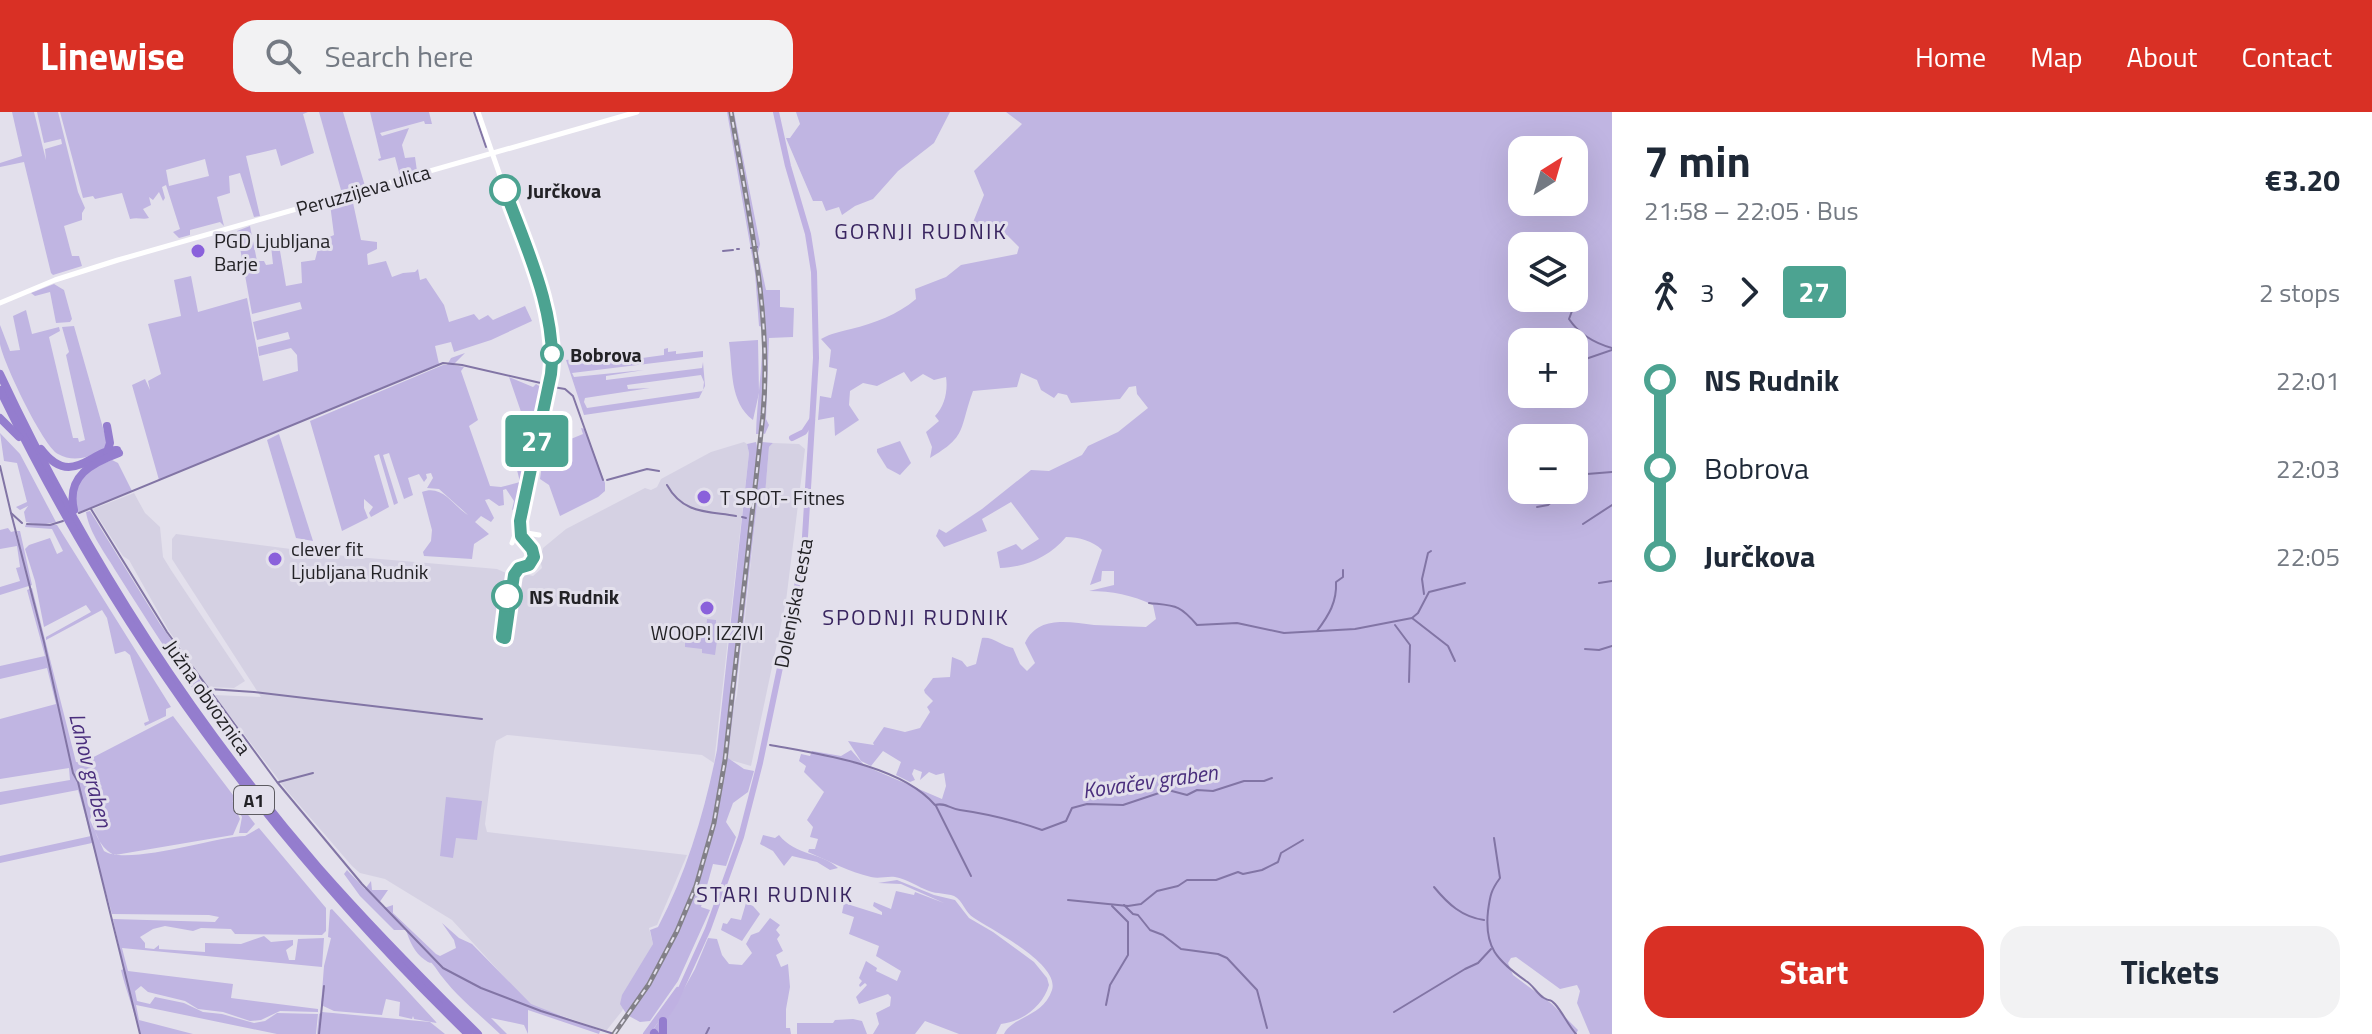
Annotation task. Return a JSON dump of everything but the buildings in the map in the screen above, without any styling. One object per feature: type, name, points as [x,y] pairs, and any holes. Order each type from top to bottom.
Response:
[{"type":"highway","name":"Južna obvoznica","points":[[0,374],[113,585],[193,707],[269,808],[368,922],[478,1034]]},
{"type":"highway","name":"Južna obvoznica","points":[[0,390],[99,576],[190,713],[261,810],[363,928],[468,1034]]},
{"type":"highway","points":[[0,418],[16,432],[36,462]]},
{"type":"highway","points":[[25,424],[43,453],[60,464],[85,464],[107,452],[118,451],[88,467],[76,481],[72,496],[75,514],[113,585]]},
{"type":"highway","points":[[107,426],[110,443],[107,452]]},
{"type":"highway","points":[[663,1021],[663,1034]]},
{"type":"main road","points":[[478,112],[548,316],[552,368],[514,543]]},
{"type":"main road","name":"Peruzzijeva ulica","points":[[0,303],[55,279],[108,262],[637,112]]},
{"type":"main road","name":"Dolenjska cesta","points":[[652,1033],[663,1021],[681,987],[727,878],[760,763],[804,553],[816,329],[812,253],[776,112]]},
{"type":"main road","points":[[792,438],[802,434],[813,419]]},
{"type":"main road","points":[[519,526],[527,533],[539,535]]},
{"type":"main road","points":[[519,526],[524,542]]},
{"type":"main road","name":"Dolenjska cesta","points":[[652,1033],[681,987]]},
{"type":"shaded area","points":[[12,112],[34,112],[46,160],[45,149],[62,144],[61,139],[44,143],[37,112],[58,112],[78,192],[85,208],[82,220],[64,226],[72,256],[79,256],[82,266],[51,273],[24,162],[0,167],[0,163],[22,156]]},
{"type":"shaded area","points":[[60,112],[308,112],[303,114],[314,153],[281,166],[276,149],[246,156],[260,216],[254,217],[240,173],[229,176],[230,193],[217,197],[224,226],[220,222],[190,230],[190,235],[179,238],[173,232],[180,229],[166,185],[162,187],[163,201],[159,192],[153,200],[149,197],[151,205],[143,209],[147,219],[130,219],[122,193],[95,199],[93,196],[83,198]],"holes":[[[205,159],[209,176],[169,186],[166,170]]]},
{"type":"shaded area","points":[[319,112],[343,112],[365,186],[341,190]]},
{"type":"shaded area","points":[[370,112],[429,112],[432,124],[425,124],[424,121],[380,133],[382,136],[409,128],[402,145],[405,158],[415,157],[417,171],[400,176],[395,157],[379,161],[381,158]]},
{"type":"shaded area","points":[[727,112],[750,233],[756,272],[761,327],[755,273]]},
{"type":"shaded area","points":[[729,112],[732,112],[765,310],[768,370],[764,424],[760,434],[764,358],[761,305]]},
{"type":"shaded area","points":[[732,112],[760,244],[758,253],[766,290],[780,290],[780,307],[794,308],[793,337],[769,338],[766,419],[769,425],[765,434],[762,433],[766,392],[764,312]]},
{"type":"shaded area","points":[[796,112],[950,112],[934,143],[898,171],[873,199],[842,215],[839,207],[826,211],[822,201],[813,201],[786,138],[790,138],[800,124]]},
{"type":"shaded area","points":[[1006,112],[1612,112],[1612,1034],[1590,1034],[1577,1003],[1580,991],[1577,985],[1560,989],[1516,957],[1508,963],[1513,975],[1552,1004],[1578,1030],[1576,1034],[1004,1034],[1014,1023],[1042,1006],[1052,990],[1052,980],[1036,959],[971,916],[954,896],[929,891],[899,878],[863,875],[808,852],[815,849],[818,839],[810,837],[813,827],[807,820],[824,792],[804,772],[806,766],[799,761],[801,754],[810,756],[812,751],[841,756],[851,750],[865,766],[942,799],[946,786],[944,773],[936,775],[929,772],[920,780],[922,772],[914,769],[912,774],[915,780],[910,782],[896,775],[901,762],[883,751],[871,766],[861,761],[848,741],[874,745],[884,727],[905,732],[920,728],[930,712],[927,707],[933,701],[924,690],[933,678],[950,677],[952,657],[967,667],[976,664],[982,638],[990,638],[1013,648],[1027,671],[1035,663],[1025,643],[1031,634],[1046,624],[1065,622],[1146,627],[1156,619],[1153,605],[1122,594],[1089,591],[1114,585],[1114,571],[1102,571],[1101,581],[1090,585],[1102,550],[1086,540],[1066,537],[1036,560],[1000,568],[997,552],[1016,544],[1022,550],[1039,539],[1011,502],[982,519],[987,531],[944,547],[936,536],[939,529],[946,533],[982,509],[1031,470],[1049,471],[1082,455],[1088,446],[1118,432],[1148,408],[1137,394],[1136,386],[1129,387],[1120,399],[1071,403],[1067,395],[1058,393],[1054,398],[1041,390],[1037,380],[1021,373],[1017,387],[973,391],[957,437],[930,458],[932,447],[926,432],[939,421],[935,416],[945,398],[946,377],[934,380],[923,374],[911,382],[904,372],[877,386],[863,383],[850,391],[849,405],[859,420],[835,436],[834,417],[818,420],[820,396],[831,398],[837,369],[829,367],[831,350],[821,339],[893,314],[916,299],[915,289],[946,277],[961,265],[1017,254],[1019,247],[1007,235],[972,237],[972,225],[984,195],[974,171],[1022,124]]},
{"type":"shaded area","points":[[352,198],[361,240],[377,242],[377,249],[367,254],[368,265],[386,261],[392,277],[418,269],[420,280],[426,278],[444,305],[449,322],[474,314],[479,320],[488,315],[493,320],[525,306],[532,321],[491,340],[454,352],[451,342],[435,346],[439,364],[159,480],[132,385],[145,379],[150,390],[148,381],[161,374],[148,324],[181,316],[174,280],[191,276],[198,312],[247,298],[263,381],[298,371],[297,355],[291,348],[259,356],[258,347],[290,339],[288,332],[257,340],[253,322],[302,309],[300,302],[252,314],[237,231],[250,226],[257,261],[264,261],[266,265],[273,264],[271,246],[279,245],[286,286],[302,283],[301,262],[315,260],[320,241],[334,235],[330,204]]},
{"type":"shaded area","points":[[54,284],[64,290],[72,319],[70,322],[56,323],[50,292],[35,296],[31,293]]},
{"type":"shaded area","points":[[26,310],[32,334],[59,327],[60,331],[49,337],[73,438],[78,438],[79,442],[85,440],[62,327],[74,326],[107,442],[100,451],[76,458],[58,454],[43,436],[24,403],[3,354],[0,325],[10,351],[20,350],[13,316]]},
{"type":"shaded area","points":[[758,340],[759,393],[753,420],[745,413],[736,395],[729,342]]},
{"type":"shaded area","points":[[762,345],[763,393],[760,434],[756,434],[761,365]]},
{"type":"shaded area","points":[[664,349],[676,351],[676,354],[703,351],[703,357],[572,373],[574,377],[644,370],[606,376],[606,380],[702,368],[703,362],[703,390],[701,375],[627,385],[628,389],[650,388],[585,398],[587,408],[702,391],[699,398],[584,415],[566,360],[622,353],[623,357],[635,359],[664,355]]},
{"type":"shaded area","points":[[465,353],[453,365],[464,367],[461,371],[478,420],[469,426],[490,486],[501,487],[520,482],[517,470],[528,447],[529,435],[509,377],[533,387],[536,384],[541,387],[546,385],[518,507],[512,510],[514,501],[506,489],[503,490],[504,505],[485,500],[494,518],[491,522],[481,516],[475,522],[489,534],[474,544],[472,559],[424,556],[432,530],[422,492],[429,490],[442,494],[468,515],[439,489],[427,488],[433,478],[431,473],[426,474],[424,482],[419,474],[408,478],[413,495],[404,499],[389,453],[383,455],[398,503],[394,505],[379,454],[374,456],[389,507],[371,517],[369,513],[373,507],[364,499],[368,518],[342,531],[310,421],[447,365],[451,358]]},
{"type":"shaded area","points":[[581,428],[585,429],[605,483],[605,491],[560,516],[549,485],[540,479],[544,450],[583,434]]},
{"type":"shaded area","points":[[0,433],[20,454],[56,522],[41,525],[26,522],[24,512],[28,506],[20,510],[16,507],[27,502],[17,463],[4,461]]},
{"type":"shaded area","points":[[279,434],[313,541],[296,538],[267,440]]},
{"type":"shaded area","points":[[900,441],[911,463],[900,475],[887,468],[877,449]]},
{"type":"shaded area","points":[[744,442],[749,453],[714,763],[702,755],[507,735],[496,741],[485,824],[487,832],[687,855],[657,925],[649,928],[653,944],[622,1011],[606,1031],[530,1005],[452,920],[385,879],[360,873],[352,866],[288,792],[214,695],[261,697],[172,559],[172,539],[176,534],[345,556],[497,569],[520,579],[524,574],[533,576],[542,568],[543,548],[566,529],[645,488],[651,490],[657,487],[661,479],[711,452]]},
{"type":"shaded area","points":[[756,442],[757,446],[759,442],[727,729],[710,831],[682,916],[627,1015],[620,1004],[622,995],[653,944],[650,930],[658,927],[678,885],[701,818],[712,773],[749,453],[747,444]]},
{"type":"shaded area","points":[[759,442],[762,442],[733,710],[758,494],[765,494],[769,447],[773,443],[799,444],[805,449],[786,601],[751,766],[727,759],[719,807],[699,883],[670,950],[629,1016],[678,926],[708,842],[724,758]]},
{"type":"shaded area","points":[[762,442],[773,443],[769,447],[765,495],[758,495],[728,758],[744,769],[754,771],[748,792],[733,803],[726,822],[736,837],[726,866],[713,864],[701,907],[710,910],[678,981],[650,1021],[640,1022],[629,1016],[656,975],[685,917],[699,883],[719,807]]},
{"type":"shaded area","points":[[112,460],[118,463],[132,491],[77,513],[78,485],[87,473]]},
{"type":"shaded area","points":[[134,493],[145,513],[160,527],[163,557],[245,681],[234,688],[208,687],[169,631],[129,560],[123,556],[93,509]]},
{"type":"shaded area","points":[[90,511],[160,624],[216,703],[207,709],[98,543],[86,512]]},
{"type":"shaded area","points":[[26,524],[57,525],[171,707],[166,709],[166,716],[145,726],[144,723],[149,721],[130,655],[125,651],[115,654],[107,618],[102,610],[46,640],[46,637],[91,612],[86,605],[44,627],[25,549],[50,538],[57,554],[63,551],[52,529],[25,527]]},
{"type":"shaded area","points":[[8,528],[11,532],[15,531],[23,560],[17,531],[20,531],[32,585],[0,595],[0,587],[20,581],[16,568],[20,567],[17,546],[0,549],[0,530]]},
{"type":"shaded area","points":[[32,588],[76,762],[84,762],[173,716],[255,824],[247,833],[239,833],[242,817],[232,800],[240,819],[233,835],[117,855],[151,853],[245,836],[259,828],[326,908],[326,931],[322,935],[235,934],[231,929],[201,928],[193,931],[165,926],[140,937],[145,948],[154,949],[159,945],[159,949],[205,952],[205,943],[241,944],[264,936],[271,942],[293,940],[293,945],[286,950],[289,960],[295,960],[298,939],[324,938],[322,967],[122,948],[128,971],[233,984],[231,998],[318,1009],[318,1012],[280,1011],[261,1020],[250,1021],[223,1012],[198,1009],[185,1001],[148,992],[141,986],[135,991],[137,1001],[150,1004],[155,997],[184,1003],[203,1012],[254,1023],[265,1021],[277,1013],[318,1014],[316,1034],[277,1034],[136,1005],[139,1020],[193,1034],[140,1034],[121,970],[124,969],[113,919],[215,922],[219,917],[112,914],[92,843],[0,863],[0,856],[91,836],[78,790],[0,805],[0,792],[70,780],[69,768],[0,779],[0,719],[56,704],[47,668],[0,679],[0,666],[45,656],[27,590]],"holes":[[[103,807],[93,815],[96,834],[90,820],[93,811]]]},
{"type":"shaded area","points":[[707,619],[716,620],[716,626],[719,626],[715,655],[702,653],[702,649],[685,647],[685,638],[694,639],[697,631],[706,632]]},
{"type":"shaded area","points":[[446,797],[482,801],[477,840],[456,838],[453,858],[440,856]]},
{"type":"shaded area","points":[[763,835],[775,838],[779,835],[793,847],[838,868],[830,870],[817,862],[792,856],[784,866],[773,851],[760,844]]},
{"type":"shaded area","points":[[347,870],[365,889],[371,881],[372,890],[388,890],[379,903],[384,908],[393,905],[393,913],[436,954],[440,956],[456,948],[442,923],[459,938],[472,944],[531,1004],[600,1031],[599,1034],[528,1010],[528,1034],[524,1025],[491,1018],[507,1034],[500,1034],[457,994],[432,963],[418,954],[406,930],[394,930],[360,896],[344,874]]},
{"type":"shaded area","points":[[897,880],[955,900],[969,918],[1034,962],[1049,985],[1037,1006],[1017,1020],[1001,1024],[996,1034],[959,1034],[925,1021],[915,1034],[873,1034],[879,1024],[876,1013],[890,1006],[891,997],[888,994],[859,1004],[856,997],[867,985],[859,985],[866,961],[877,968],[876,971],[897,981],[901,971],[876,956],[879,946],[849,934],[854,917],[842,913],[844,903],[882,915],[873,906],[874,902],[891,909],[896,891],[914,895],[915,892],[944,903],[901,884],[878,883]]},
{"type":"shaded area","points":[[746,903],[760,914],[742,941],[721,930],[723,923],[727,924],[731,918],[741,920]]},
{"type":"shaded area","points":[[332,909],[437,1023],[414,1019],[413,1016],[412,1019],[399,1016],[400,1002],[386,999],[382,1015],[334,1011],[321,1005]]},
{"type":"shaded area","points":[[770,918],[780,925],[776,930],[780,935],[777,939],[783,951],[776,955],[781,967],[788,964],[790,987],[786,1028],[790,1028],[791,1034],[665,1034],[666,1021],[708,938],[717,939],[722,955],[729,964],[742,965],[752,953],[746,944],[751,935],[759,932]]},
{"type":"shaded area","points":[[319,1014],[430,1022],[445,1034],[317,1034]]},
{"type":"shaded area","points":[[835,1020],[862,1021],[867,1034],[797,1034],[797,1023],[833,1023]]},
{"type":"waterway","points":[[474,112],[486,147]]},
{"type":"waterway","points":[[723,251],[733,250]]},
{"type":"waterway","points":[[1572,312],[1569,319],[1577,329],[1593,341],[1612,348]]},
{"type":"waterway","points":[[1588,358],[1612,350]]},
{"type":"waterway","points":[[79,513],[443,363],[545,384]]},
{"type":"waterway","points":[[553,387],[565,389],[573,396],[603,480]]},
{"type":"waterway","points":[[0,466],[11,513],[22,523]]},
{"type":"waterway","points":[[607,480],[647,469],[659,471]]},
{"type":"waterway","points":[[1588,474],[1612,472]]},
{"type":"waterway","points":[[667,485],[688,506],[736,516]]},
{"type":"waterway","points":[[1537,507],[1549,504]]},
{"type":"waterway","points":[[1583,524],[1612,505]]},
{"type":"waterway","points":[[91,509],[167,632],[277,782],[362,884],[443,968],[481,988],[614,1034]]},
{"type":"waterway","name":"Lahov graben","points":[[11,513],[140,1034]]},
{"type":"waterway","points":[[742,517],[746,518]]},
{"type":"waterway","points":[[27,524],[50,525],[63,521]]},
{"type":"waterway","points":[[1424,594],[1422,579],[1431,551]]},
{"type":"waterway","points":[[1317,631],[1331,608],[1336,582],[1343,577],[1343,570]]},
{"type":"waterway","points":[[1599,583],[1612,581]]},
{"type":"waterway","points":[[1149,603],[1176,607],[1197,625],[1237,623],[1284,633],[1355,629],[1412,618],[1429,592],[1465,583]]},
{"type":"waterway","points":[[1412,618],[1448,646],[1455,661]]},
{"type":"waterway","points":[[1395,625],[1410,645],[1409,682]]},
{"type":"waterway","points":[[1585,649],[1599,650],[1612,646]]},
{"type":"waterway","points":[[209,689],[482,719]]},
{"type":"waterway","name":"Kovačev graben","points":[[770,745],[858,763],[902,780],[935,805],[942,804],[1042,830],[1066,821],[1072,808],[1087,804],[1123,805],[1168,790],[1187,795],[1197,790],[1213,791],[1244,781],[1272,778]]},
{"type":"waterway","points":[[279,782],[313,773]]},
{"type":"waterway","points":[[936,806],[971,876]]},
{"type":"waterway","points":[[1494,838],[1500,878],[1489,906],[1487,924],[1491,944],[1507,966],[1555,1004],[1576,1034]]},
{"type":"waterway","points":[[1068,900],[1128,906],[1141,904],[1157,891],[1178,886],[1187,880],[1216,880],[1238,872],[1243,874],[1262,870],[1278,862],[1281,853],[1303,840]]},
{"type":"waterway","points":[[1434,887],[1456,909],[1484,920]]},
{"type":"waterway","points":[[1124,905],[1138,915],[1150,930],[1163,935],[1181,949],[1227,958],[1257,990],[1267,1028]]},
{"type":"waterway","points":[[1106,1005],[1110,985],[1128,955],[1128,922],[1112,906]]},
{"type":"waterway","points":[[1394,1012],[1478,963],[1491,949]]},
{"type":"waterway","name":"Lahov graben","points":[[319,1034],[324,986]]},
{"type":"waterway","points":[[706,1034],[709,1028]]},
{"type":"railway","points":[[614,1034],[649,984],[696,886],[714,823],[725,760],[765,377],[757,262],[731,112]]},
{"type":"bus line","name":"27","points":[[505,190],[546,309],[552,349],[551,374],[520,521],[521,536],[532,549],[534,557],[529,565],[519,568],[514,575],[505,638],[502,637],[507,596]]},
{"type":"place","name":"Jurčkova","points":[[505,190]]},
{"type":"place","name":"PGD Ljubljana Barje","points":[[198,251]]},
{"type":"place","name":"Bobrova","points":[[552,354]]},
{"type":"place","name":"T SPOT- Fitnes","points":[[704,497]]},
{"type":"place","name":"clever fit Ljubljana Rudnik","points":[[275,559]]},
{"type":"place","name":"NS Rudnik","points":[[507,596]]},
{"type":"place","name":"WOOP! IZZIVI","points":[[707,608]]},
{"type":"district","name":"GORNJI RUDNIK","points":[[921,231]]},
{"type":"district","name":"SPODNJI RUDNIK","points":[[916,617]]},
{"type":"district","name":"STARI RUDNIK","points":[[775,894]]}]
